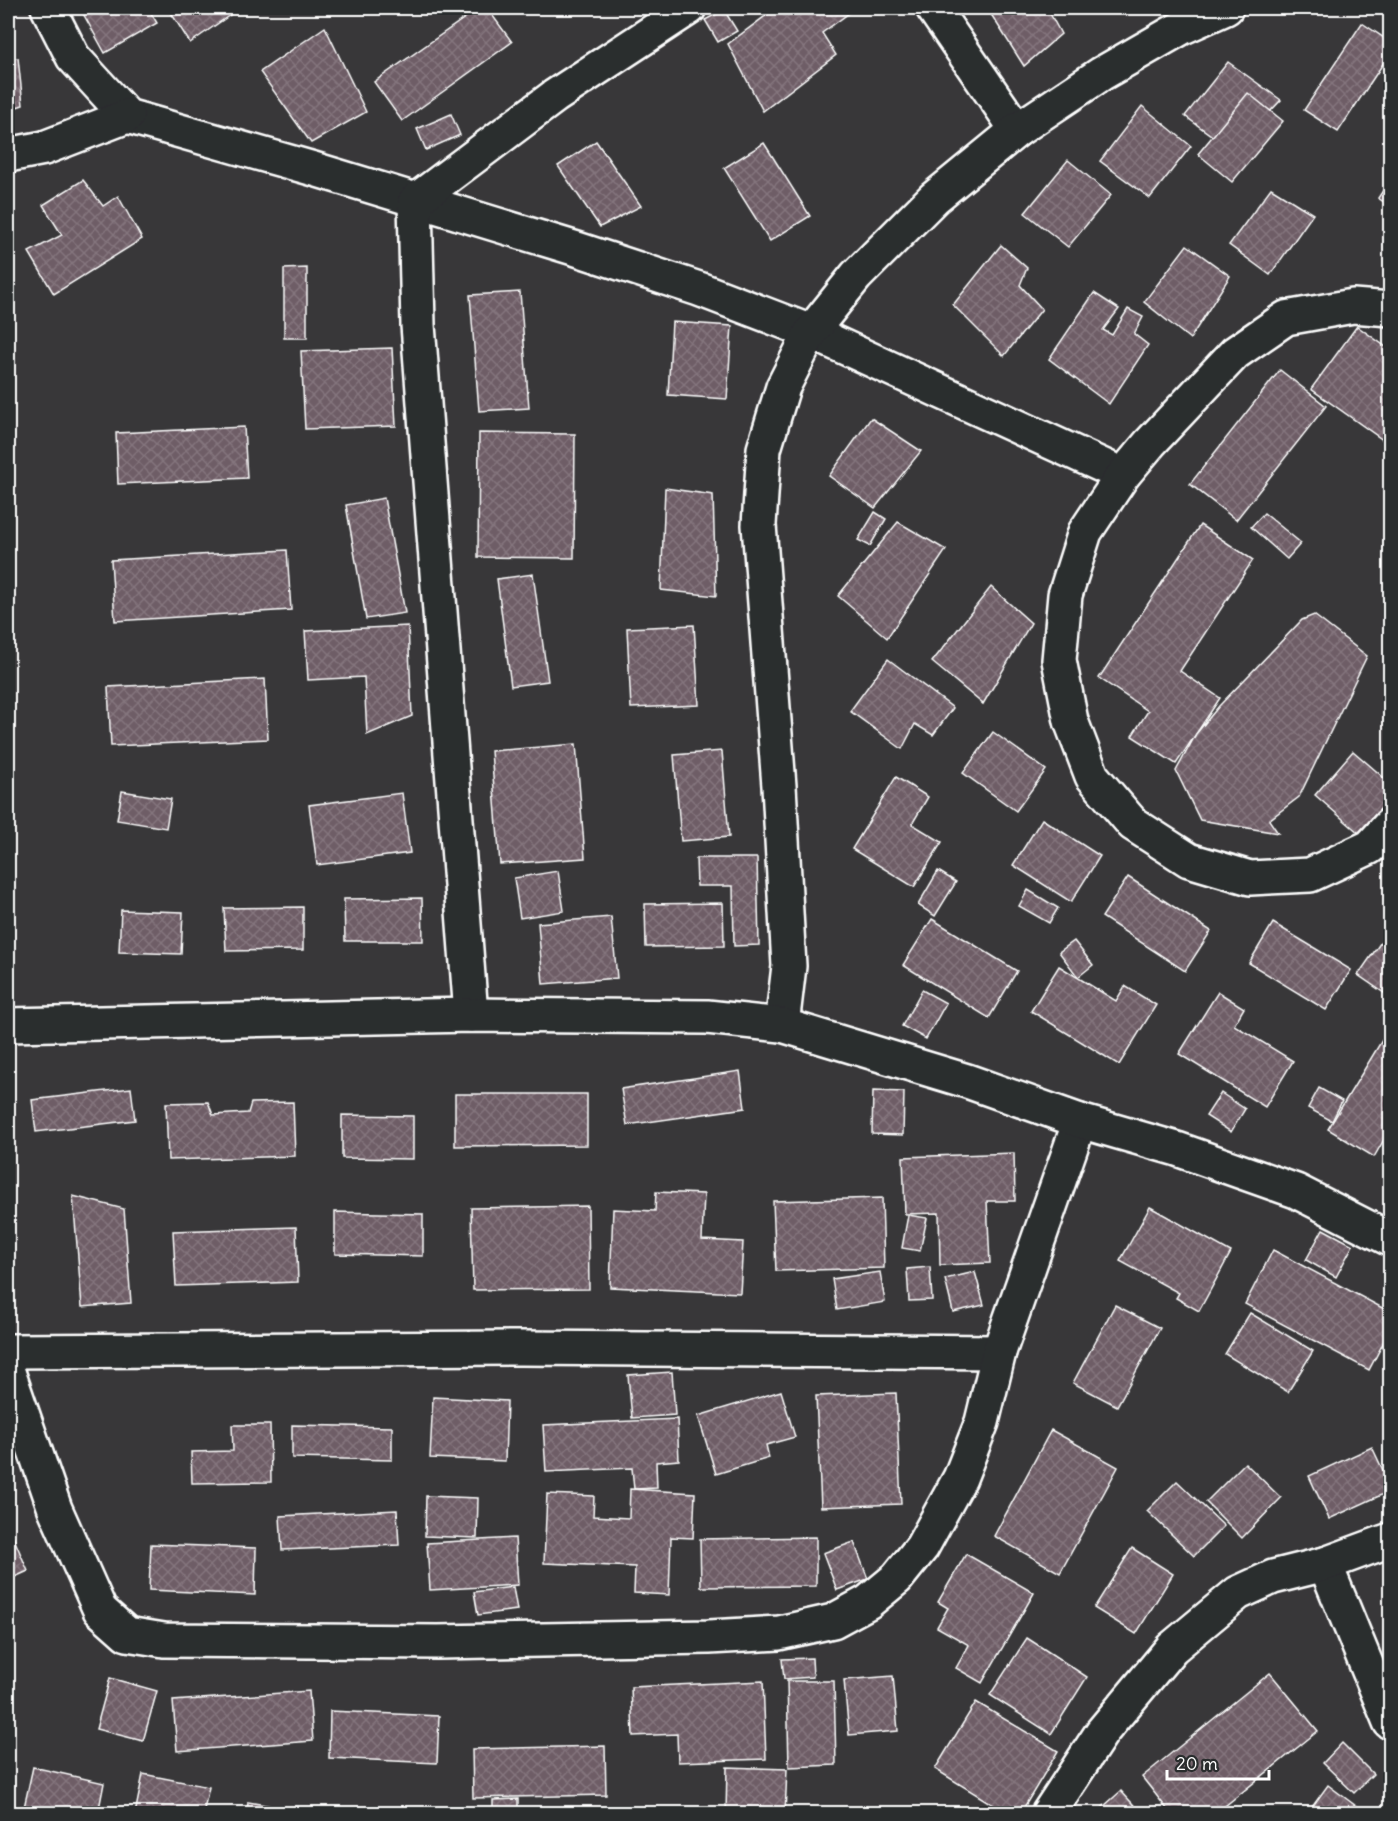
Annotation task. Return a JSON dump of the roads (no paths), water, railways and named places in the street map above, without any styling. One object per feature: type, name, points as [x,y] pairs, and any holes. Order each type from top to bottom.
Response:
[{"type":"street","points":[[48,8],[73,57],[127,116],[314,169],[688,285],[811,332],[1124,474]]},
{"type":"street","points":[[415,201],[555,96],[689,8]]},
{"type":"street","points":[[933,8],[1017,130]]},
{"type":"street","points":[[782,1025],[789,966],[779,786],[759,525],[764,449],[783,387],[811,332],[856,276],[933,198],[1017,130],[1101,74],[1182,28],[1226,8]]},
{"type":"street","points":[[8,155],[44,148],[127,116]]},
{"type":"street","points":[[415,201],[418,325],[471,1016]]},
{"type":"street","points":[[1390,309],[1353,306],[1286,318],[1235,353],[1150,443],[1124,474],[1086,532],[1065,595],[1059,660],[1071,721],[1092,776],[1133,824],[1190,861],[1250,878],[1310,875],[1370,847],[1390,825]]},
{"type":"street","points":[[8,1025],[471,1016],[707,1017],[782,1025],[967,1081],[1080,1121],[1177,1149],[1296,1191],[1390,1239]]},
{"type":"street","points":[[8,1372],[55,1509],[100,1610],[128,1634],[164,1640],[438,1642],[698,1638],[779,1633],[833,1621],[868,1602],[897,1578],[922,1547],[960,1478],[982,1422],[999,1352],[1080,1121]]},
{"type":"street","points":[[8,1351],[521,1348],[999,1352]]},
{"type":"street","points":[[1048,1814],[1102,1732],[1172,1648],[1238,1593],[1273,1577],[1325,1564],[1390,1540]]},
{"type":"street","points":[[1325,1564],[1390,1722]]}]
